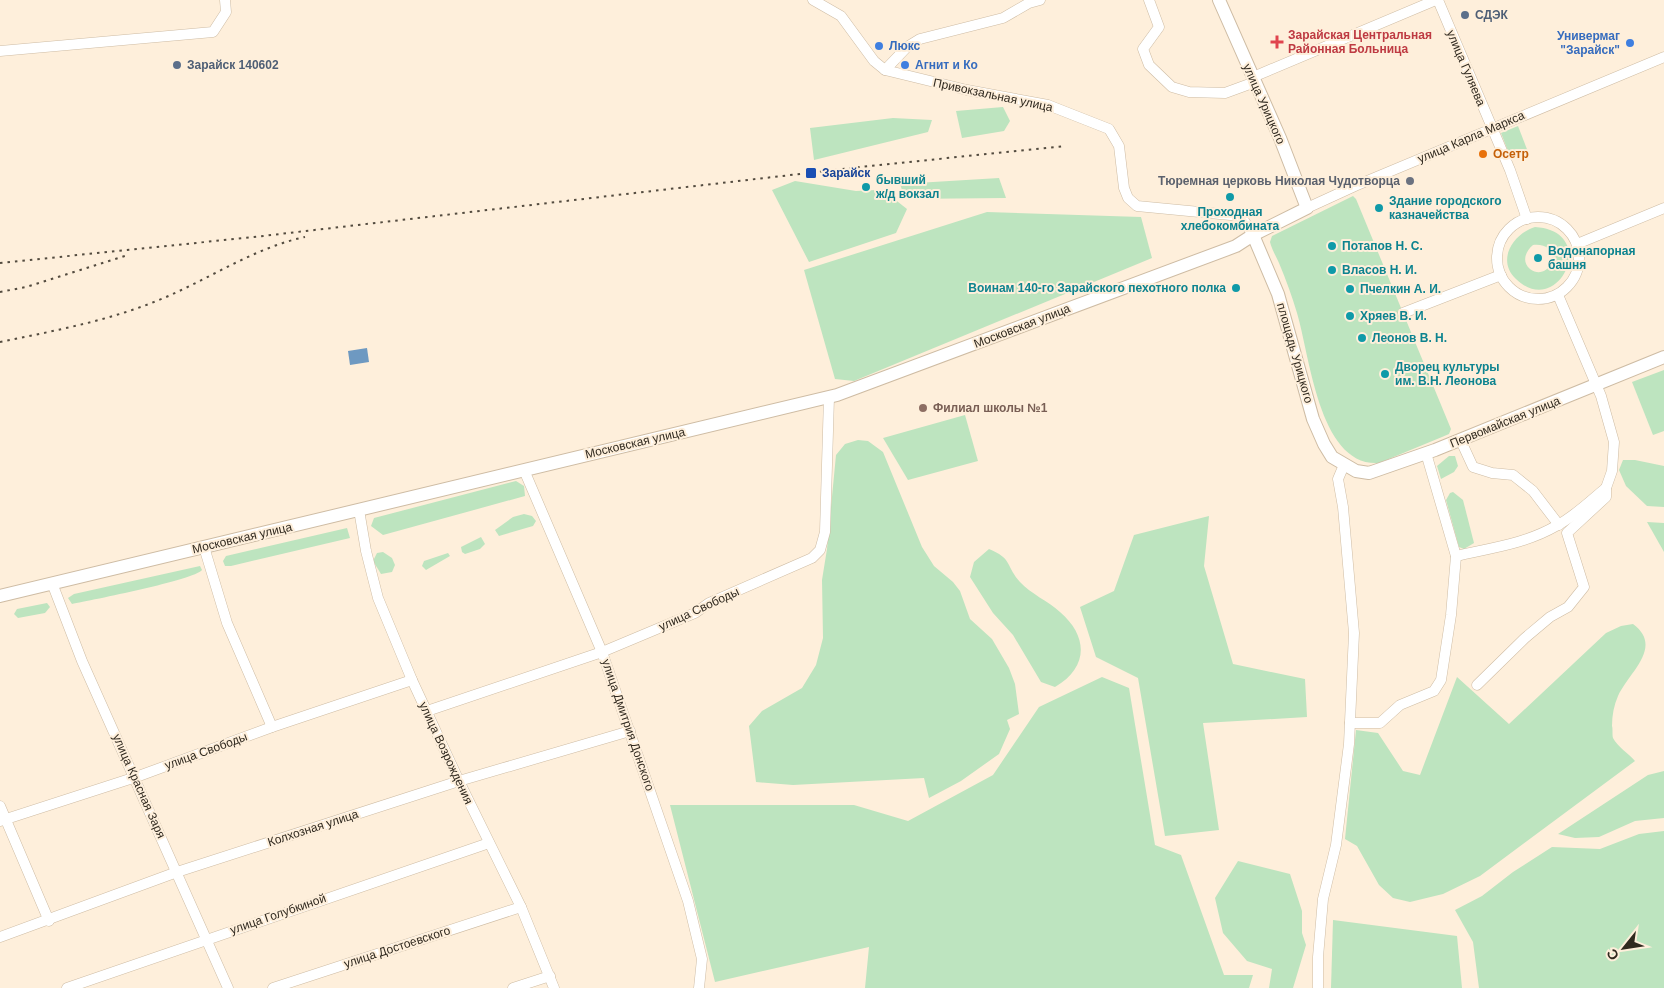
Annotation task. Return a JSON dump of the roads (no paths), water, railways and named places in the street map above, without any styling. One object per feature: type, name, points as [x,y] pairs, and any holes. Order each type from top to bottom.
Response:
[{"type":"main road","name":"улица Урицкого","points":[[1219,0],[1280,138],[1308,208]]},
{"type":"main road","name":"улица Карла Маркса","points":[[1253,235],[1308,208]]},
{"type":"main road","name":"Московская улица","points":[[0,596],[829,397],[1236,246],[1253,235]]},
{"type":"main road","name":"площадь Урицкого","points":[[1253,235],[1278,294],[1313,419],[1332,457],[1344,465]]},
{"type":"main road","name":"Первомайская улица","points":[[1344,465],[1356,471],[1368,473],[1461,440],[1664,357]]},
{"type":"street","points":[[812,0],[841,16],[874,61],[885,70],[907,47],[920,39],[1003,18],[1029,3],[1040,0]]},
{"type":"street","points":[[1149,0],[1159,27],[1143,49],[1148,65],[1172,87],[1188,92],[1225,93],[1437,0]]},
{"type":"street","name":"улица Гуляева","points":[[1437,0],[1510,170],[1527,220]]},
{"type":"street","points":[[0,51],[213,32],[226,5]]},
{"type":"street","name":"улица Карла Маркса","points":[[1308,208],[1355,186],[1664,57]]},
{"type":"street","name":"Привокзальная улица","points":[[885,70],[967,90],[1048,105],[1095,122],[1109,129],[1114,134],[1119,146],[1124,188],[1128,198],[1137,206],[1241,216],[1253,235]]},
{"type":"street","points":[[1577,244],[1664,208]]},
{"type":"street","points":[[1541,218],[1561,224],[1577,244],[1579,262],[1576,274],[1570,284],[1558,295],[1537,299],[1524,296],[1512,290],[1501,275],[1498,258],[1502,241],[1512,227],[1527,220],[1541,218]]},
{"type":"street","points":[[1403,313],[1501,275]]},
{"type":"street","points":[[1456,556],[1517,543],[1559,525],[1606,488],[1610,480],[1614,442],[1596,385],[1558,295]]},
{"type":"street","name":"улица Свободы","points":[[427,711],[602,652],[695,614],[709,603],[812,558],[820,550],[825,532],[829,397]]},
{"type":"street","points":[[1461,440],[1473,467],[1492,473],[1513,475],[1533,491],[1559,525]]},
{"type":"street","points":[[1350,723],[1380,723],[1392,711],[1412,699],[1434,691],[1442,680],[1456,556],[1426,453]]},
{"type":"street","points":[[1318,988],[1318,957],[1324,899],[1336,845],[1350,723],[1354,633],[1343,507],[1338,479],[1344,465]]},
{"type":"street","name":"улица Дмитрия Донского","points":[[524,470],[602,652],[688,901],[702,959],[699,988]]},
{"type":"street","points":[[1477,685],[1525,638],[1550,617],[1568,607],[1584,587],[1567,533],[1606,498],[1606,488]]},
{"type":"street","name":"улица Возрождения","points":[[359,510],[366,551],[378,598],[412,680],[521,907],[554,988]]},
{"type":"street","points":[[204,547],[227,623],[272,727]]},
{"type":"street","name":"улица Красная Заря","points":[[52,583],[82,661],[136,777],[228,988]]},
{"type":"street","name":"улица Свободы","points":[[3,820],[136,777],[272,727],[412,680]]},
{"type":"street","name":"Колхозная улица","points":[[0,937],[49,921],[177,872],[459,781],[630,731]]},
{"type":"street","points":[[0,806],[3,820],[49,921]]},
{"type":"street","name":"улица Голубкиной","points":[[67,988],[207,938],[489,843]]},
{"type":"street","name":"улица Достоевского","points":[[273,988],[521,907]]},
{"type":"street","points":[[513,988],[550,976]]},
{"type":"water","points":[[367,348],[369,362],[350,365],[348,351]]},
{"type":"railway","points":[[0,263],[254,237],[860,167],[1065,146]]},
{"type":"railway","points":[[0,342],[80,325],[120,314],[177,292],[249,256],[305,237]]},
{"type":"railway","points":[[0,292],[26,287],[128,255]]},
{"type":"place","name":"СДЭК","points":[[1465,15]]},
{"type":"place","name":"Зарайская Центральная Районная Больница","points":[[1277,42]]},
{"type":"place","name":"Универмаг \"Зарайск\"","points":[[1630,43]]},
{"type":"place","name":"Люкс","points":[[879,46]]},
{"type":"place","name":"Зарайск 140602","points":[[177,65]]},
{"type":"place","name":"Агнит и Ко","points":[[905,65]]},
{"type":"place","name":"Осетр","points":[[1483,154]]},
{"type":"place","name":"Зарайск","points":[[811,173]]},
{"type":"place","name":"Тюремная церковь Николая Чудотворца","points":[[1410,181]]},
{"type":"place","name":"бывший ж/д вокзал","points":[[866,187]]},
{"type":"place","name":"Проходная хлебокомбината","points":[[1230,197]]},
{"type":"place","name":"Здание городского казначейства","points":[[1379,208]]},
{"type":"place","name":"Потапов Н. С.","points":[[1332,246]]},
{"type":"place","name":"Водонапорная башня","points":[[1538,258]]},
{"type":"place","name":"Власов Н. И.","points":[[1332,270]]},
{"type":"place","name":"Воинам 140-го Зарайского пехотного полка","points":[[1236,288]]},
{"type":"place","name":"Пчелкин А. И.","points":[[1350,289]]},
{"type":"place","name":"Хряев В. И.","points":[[1350,316]]},
{"type":"place","name":"Леонов В. Н.","points":[[1362,338]]},
{"type":"place","name":"Дворец культуры им. В.Н. Леонова","points":[[1385,374]]},
{"type":"place","name":"Филиал школы №1","points":[[923,408]]}]
